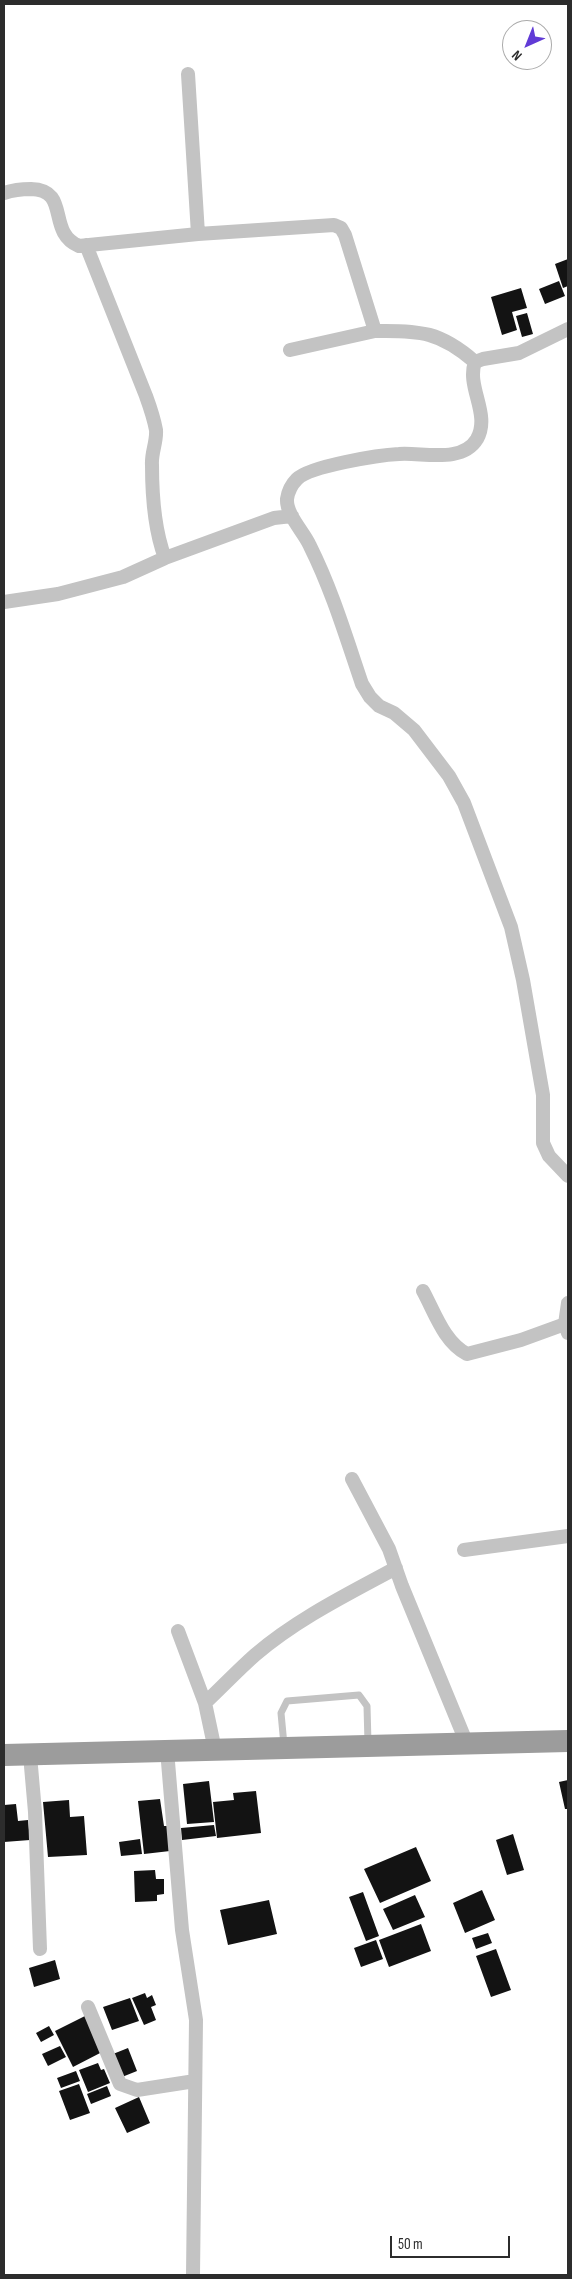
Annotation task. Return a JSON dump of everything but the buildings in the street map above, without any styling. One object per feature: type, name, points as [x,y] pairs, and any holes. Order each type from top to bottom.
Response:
[{"type":"highway","points":[[4,1754],[30,1755],[568,1741]]},
{"type":"street","points":[[188,74],[198,234]]},
{"type":"street","points":[[4,193],[12,190],[42,190],[52,197],[56,205],[61,230],[65,236],[79,246],[198,234],[328,225],[341,228],[375,330]]},
{"type":"street","points":[[86,245],[146,396],[154,422],[155,442],[152,465],[154,502],[160,543],[165,558]]},
{"type":"street","points":[[568,329],[519,352],[475,362],[472,370],[481,413],[481,428],[476,440],[466,450],[447,455],[400,453],[375,456],[308,472],[298,478],[290,487],[287,506],[308,540],[331,592],[366,690],[379,706],[394,713],[414,730],[449,776],[464,803],[511,927],[524,980],[543,1095],[544,1142],[549,1156],[568,1176]]},
{"type":"street","points":[[290,350],[375,330],[419,332],[435,335],[457,346],[475,362]]},
{"type":"street","points":[[4,602],[58,594],[123,577],[165,558],[274,518],[292,516]]},
{"type":"street","points":[[423,1291],[449,1340],[459,1350],[467,1354],[567,1329],[568,1303]]},
{"type":"street","points":[[352,1479],[389,1549],[467,1744]]},
{"type":"street","points":[[464,1550],[568,1536]]},
{"type":"street","points":[[205,1703],[256,1654],[289,1630],[396,1568]]},
{"type":"street","points":[[178,1631],[205,1703],[215,1750]]},
{"type":"street","points":[[167,1750],[182,1930],[196,2020],[193,2275]]},
{"type":"street","points":[[30,1755],[35,1812],[40,1949]]},
{"type":"street","points":[[88,2007],[120,2084],[137,2090],[196,2081]]},
{"type":"lane","points":[[284,1748],[281,1712],[287,1701],[359,1695],[367,1706],[368,1746]]}]
